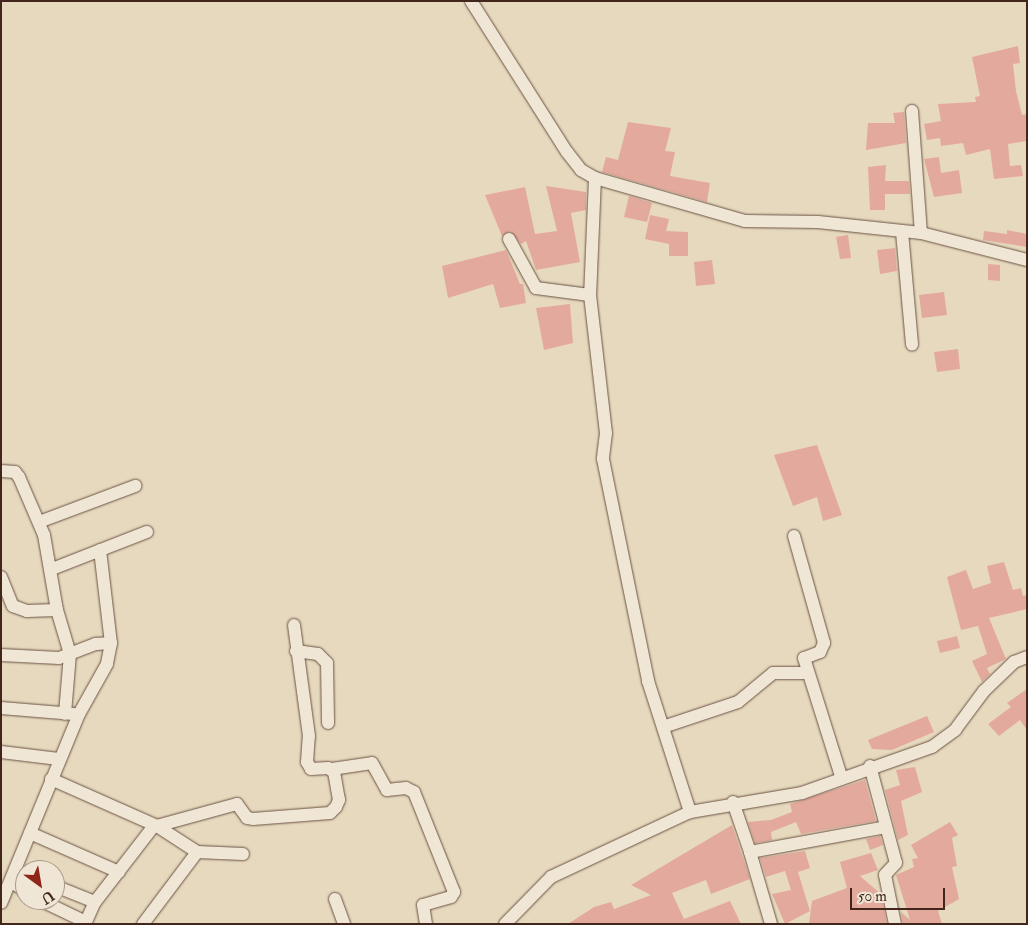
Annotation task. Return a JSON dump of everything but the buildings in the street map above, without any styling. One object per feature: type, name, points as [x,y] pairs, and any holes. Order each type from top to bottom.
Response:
[{"type":"street","points":[[471,1],[540,111],[582,170],[595,178],[745,221],[818,222],[921,233],[1027,260]]},
{"type":"street","points":[[912,111],[921,233]]},
{"type":"street","points":[[595,178],[590,295],[606,433],[603,459],[648,682],[690,812]]},
{"type":"street","points":[[902,232],[912,345]]},
{"type":"street","points":[[509,239],[536,288],[590,295]]},
{"type":"street","points":[[1,472],[15,472],[39,522],[52,570],[57,610],[70,654],[65,714]]},
{"type":"street","points":[[39,522],[135,486]]},
{"type":"street","points":[[52,570],[148,532]]},
{"type":"street","points":[[794,536],[824,643],[820,652],[804,657],[841,776]]},
{"type":"street","points":[[22,860],[30,833],[59,759],[79,714],[107,664],[111,643],[100,550]]},
{"type":"street","points":[[1,577],[13,606],[27,611],[57,610]]},
{"type":"street","points":[[294,625],[309,736],[309,766],[332,769],[372,763],[387,790],[406,788],[414,792],[454,892],[451,897],[423,905],[426,924]]},
{"type":"street","points":[[1,655],[50,659],[111,643]]},
{"type":"street","points":[[296,651],[318,654],[327,663],[328,723]]},
{"type":"street","points":[[505,924],[551,877],[690,812],[733,802],[782,798],[870,766],[932,747],[955,730],[984,691],[1008,667],[1027,657]]},
{"type":"street","points":[[663,727],[738,702],[773,673],[808,673]]},
{"type":"street","points":[[1,708],[79,714]]},
{"type":"street","points":[[1,752],[59,759]]},
{"type":"street","points":[[870,766],[896,863],[884,875],[895,924]]},
{"type":"street","points":[[87,921],[96,902],[146,832],[157,826],[237,804],[247,818],[253,819],[330,813],[339,800],[337,778],[332,769]]},
{"type":"street","points":[[51,779],[157,826],[197,852],[244,854]]},
{"type":"street","points":[[733,802],[771,924]]},
{"type":"street","points":[[750,852],[886,827]]},
{"type":"street","points":[[30,833],[119,872]]},
{"type":"street","points":[[143,924],[197,852]]},
{"type":"street","points":[[1,904],[15,880]]},
{"type":"street","points":[[65,890],[96,902]]},
{"type":"street","points":[[335,899],[344,924]]},
{"type":"street","points":[[62,910],[87,921],[100,924]]}]
